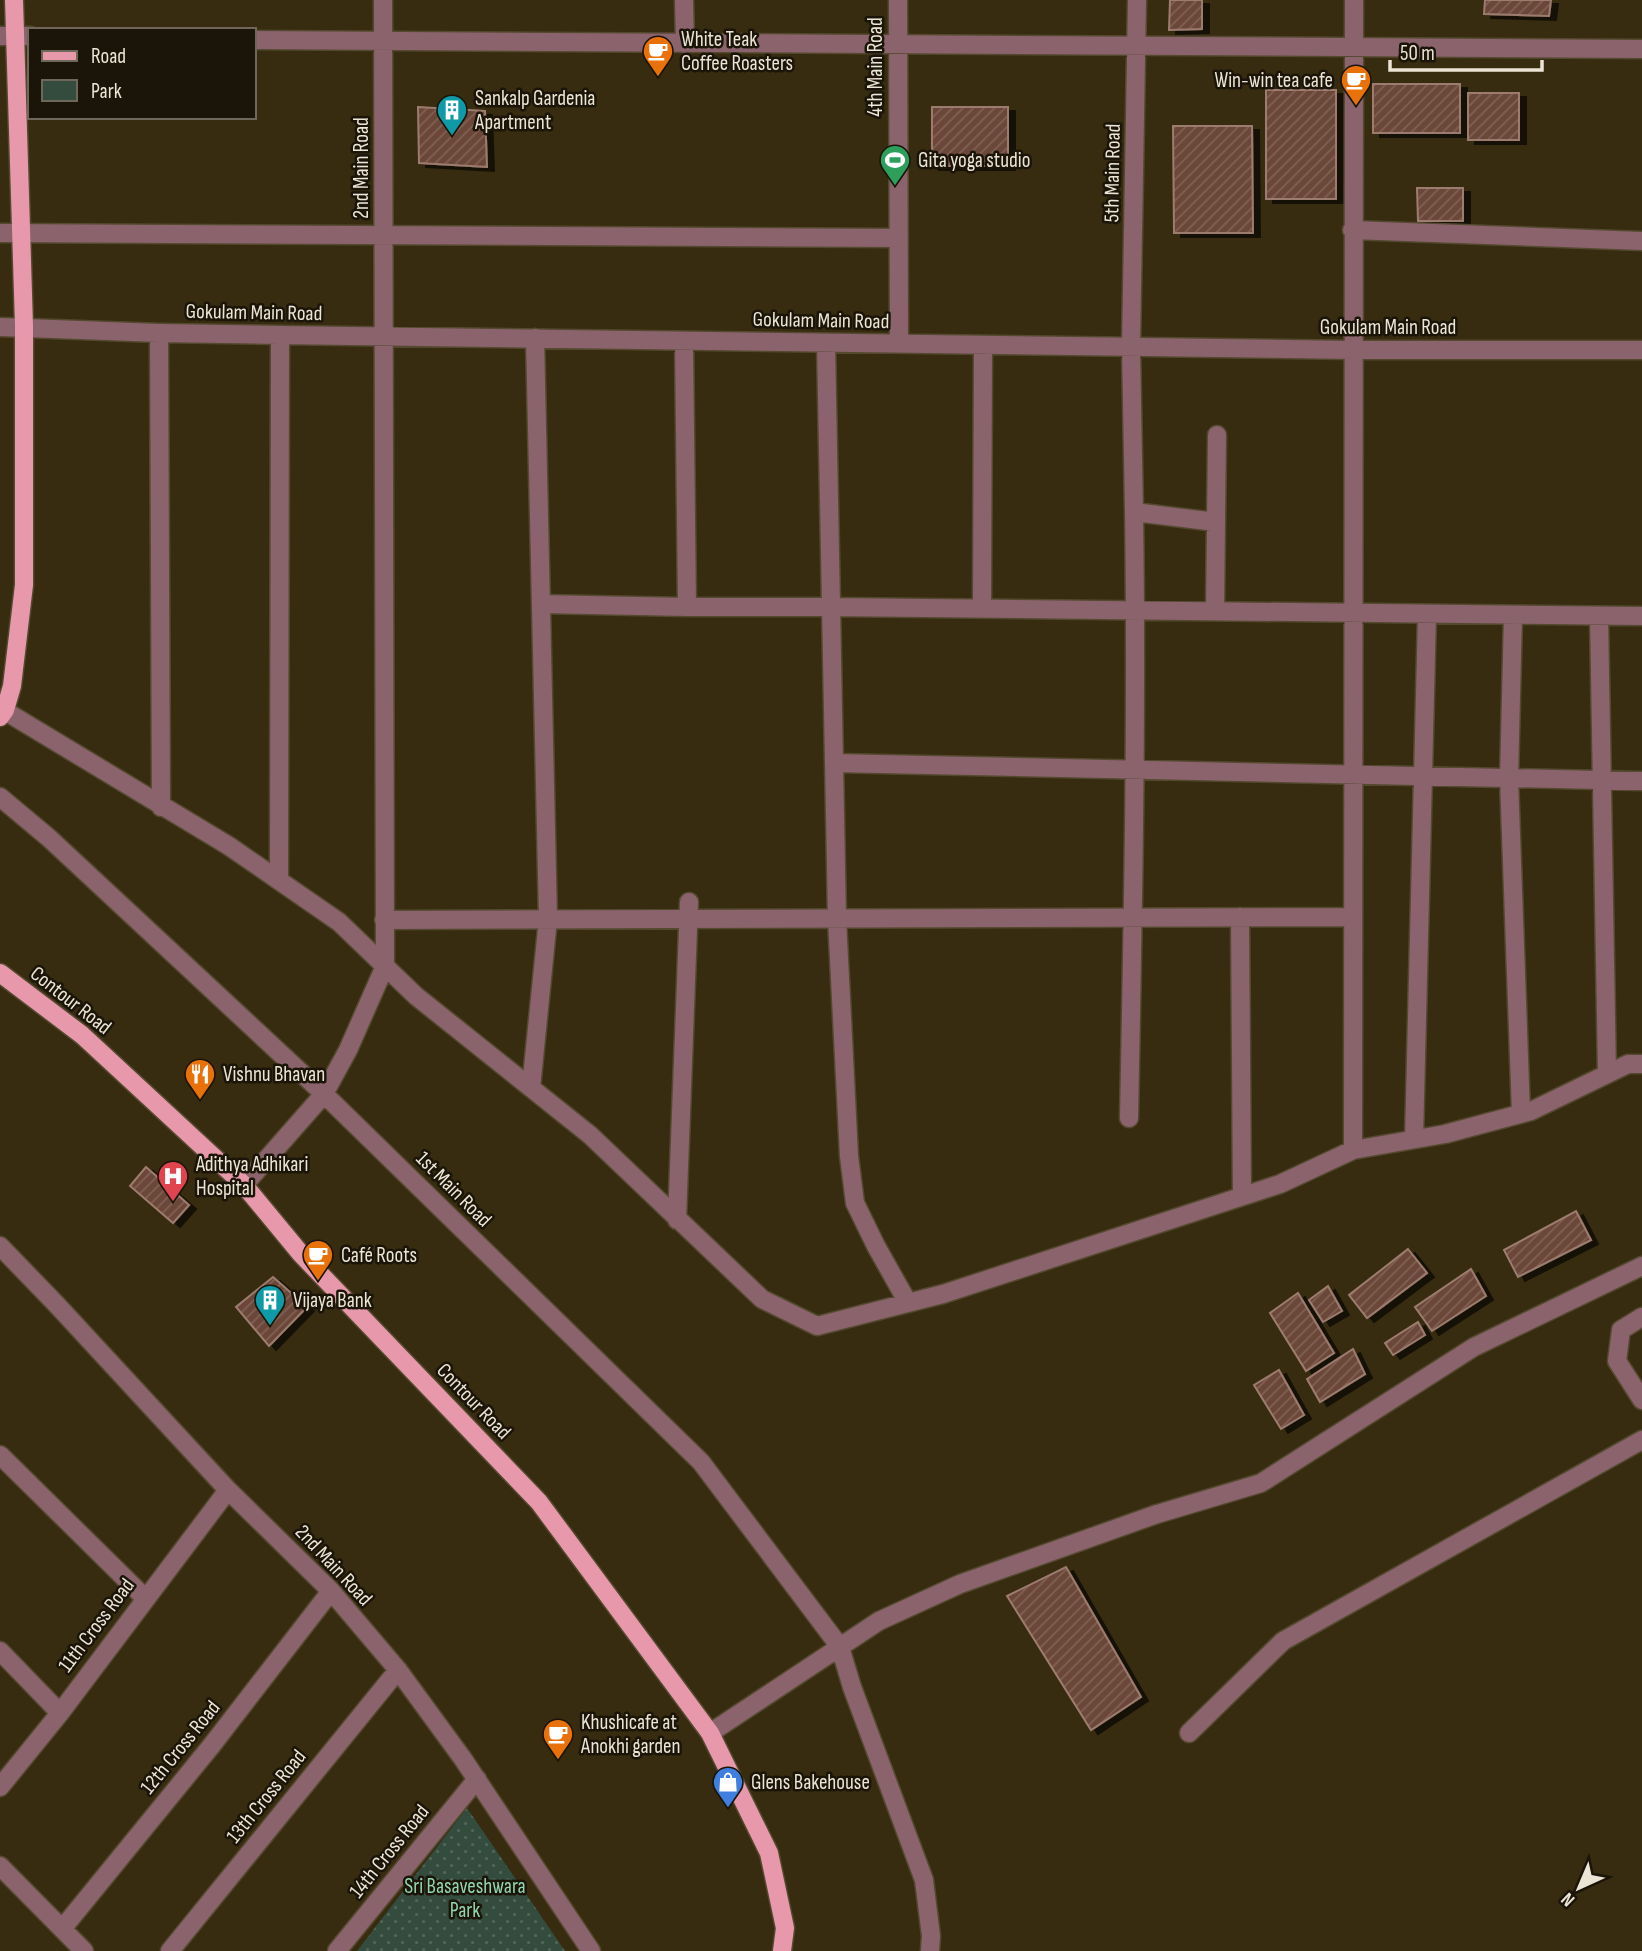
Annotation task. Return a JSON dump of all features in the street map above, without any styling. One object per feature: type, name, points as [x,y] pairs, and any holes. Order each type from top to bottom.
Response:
[{"type":"main road","points":[[2,711],[12,686],[24,585],[24,326],[14,0]]},
{"type":"main road","name":"Contour Road","points":[[0,973],[82,1035],[244,1185],[301,1254],[539,1502],[710,1732],[769,1853],[785,1928],[782,1951]]},
{"type":"street","name":"2nd Main Road","points":[[383,0],[385,966]]},
{"type":"street","points":[[684,0],[685,44]]},
{"type":"street","name":"4th Main Road","points":[[898,0],[899,344]]},
{"type":"street","name":"5th Main Road","points":[[1129,1118],[1135,610],[1131,347],[1137,0]]},
{"type":"street","points":[[1353,1150],[1354,0]]},
{"type":"street","points":[[256,40],[1642,49]]},
{"type":"street","points":[[1352,230],[1642,241]]},
{"type":"street","points":[[0,233],[898,238]]},
{"type":"street","name":"Gokulam Main Road","points":[[0,327],[159,333],[826,343],[1353,350],[1642,350]]},
{"type":"street","points":[[159,333],[161,807]]},
{"type":"street","points":[[279,880],[280,335]]},
{"type":"street","points":[[531,1088],[548,919],[552,830],[541,604],[535,338]]},
{"type":"street","points":[[684,341],[687,607]]},
{"type":"street","points":[[826,343],[837,919],[849,1157],[855,1203],[908,1303]]},
{"type":"street","points":[[982,609],[983,345]]},
{"type":"street","points":[[1215,611],[1217,435]]},
{"type":"street","points":[[1134,512],[1216,522]]},
{"type":"street","points":[[541,604],[1642,616]]},
{"type":"street","points":[[1414,1139],[1427,614]]},
{"type":"street","points":[[1513,615],[1509,779],[1521,1113]]},
{"type":"street","points":[[1600,616],[1607,1074]]},
{"type":"street","points":[[2,711],[229,846],[340,922],[416,996],[590,1135],[762,1299],[817,1326],[943,1294],[1280,1184],[1353,1150],[1445,1134],[1521,1113],[1628,1064],[1642,1064]]},
{"type":"street","points":[[834,763],[1642,781]]},
{"type":"street","name":"1st Main Road","points":[[0,797],[49,838],[324,1094],[701,1462],[840,1647]]},
{"type":"street","points":[[384,920],[548,919],[690,910],[837,919],[1353,917]]},
{"type":"street","points":[[677,1220],[690,910]]},
{"type":"street","points":[[1240,917],[1242,1196]]},
{"type":"street","points":[[244,1185],[324,1094],[348,1050],[385,966]]},
{"type":"street","name":"2nd Main Road","points":[[0,1246],[228,1490],[331,1591],[398,1670],[477,1779],[591,1951]]},
{"type":"street","points":[[710,1732],[879,1621],[960,1584],[1157,1514],[1261,1483],[1474,1346],[1642,1266]]},
{"type":"street","points":[[1642,1317],[1620,1330],[1617,1361],[1642,1400]]},
{"type":"street","points":[[1189,1733],[1283,1641],[1642,1440]]},
{"type":"street","points":[[0,1455],[145,1598]]},
{"type":"street","name":"11th Cross Road","points":[[0,1787],[60,1713],[228,1490]]},
{"type":"street","name":"12th Cross Road","points":[[61,1930],[212,1745],[331,1591]]},
{"type":"street","points":[[840,1647],[852,1687],[924,1880],[930,1951]]},
{"type":"street","points":[[0,1651],[60,1713]]},
{"type":"street","name":"13th Cross Road","points":[[170,1951],[398,1670]]},
{"type":"street","name":"14th Cross Road","points":[[337,1951],[477,1779]]},
{"type":"street","points":[[0,1867],[84,1951]]},
{"type":"green space","name":"Sri Basaveshwara Park","points":[[467,1808],[565,1951],[357,1951]]},
{"type":"building","points":[[1170,0],[1202,0],[1202,29],[1169,30]]},
{"type":"building","points":[[1485,0],[1551,0],[1549,16],[1484,14]]},
{"type":"building","points":[[1373,84],[1460,84],[1460,133],[1373,133]]},
{"type":"building","points":[[1266,90],[1336,90],[1336,199],[1266,199]]},
{"type":"building","points":[[1468,93],[1519,93],[1519,140],[1468,140]]},
{"type":"building","name":"Sankalp Gardenia Apartment","points":[[418,107],[485,111],[487,167],[419,163]]},
{"type":"building","points":[[932,107],[1008,107],[1008,166],[932,166]]},
{"type":"building","points":[[1173,126],[1252,126],[1253,233],[1174,233]]},
{"type":"building","points":[[1417,188],[1463,188],[1463,221],[1418,221]]},
{"type":"building","points":[[146,1167],[189,1205],[173,1223],[130,1186]]},
{"type":"building","points":[[1576,1211],[1591,1240],[1518,1277],[1504,1250]]},
{"type":"building","points":[[1408,1249],[1427,1273],[1367,1318],[1349,1295]]},
{"type":"building","points":[[1471,1269],[1486,1296],[1432,1331],[1415,1307]]},
{"type":"building","name":"Vijaya Bank","points":[[273,1277],[307,1307],[269,1346],[236,1307]]},
{"type":"building","points":[[1328,1286],[1342,1311],[1323,1322],[1309,1300]]},
{"type":"building","points":[[1298,1293],[1334,1353],[1306,1371],[1270,1313]]},
{"type":"building","points":[[1418,1322],[1425,1335],[1393,1355],[1385,1343]]},
{"type":"building","points":[[1353,1349],[1365,1374],[1320,1402],[1307,1379]]},
{"type":"building","points":[[1279,1370],[1304,1415],[1281,1429],[1254,1385]]},
{"type":"building","points":[[1066,1567],[1141,1697],[1091,1730],[1007,1596]]},
{"type":"place","name":"White Teak Coffee Roasters","points":[[658,78]]},
{"type":"place","name":"Win-win tea cafe","points":[[1356,107]]},
{"type":"place","name":"Sankalp Gardenia Apartment","points":[[452,137]]},
{"type":"place","name":"Gita yoga studio","points":[[895,187]]},
{"type":"place","name":"Vishnu Bhavan","points":[[200,1101]]},
{"type":"place","name":"Adithya Adhikari Hospital","points":[[173,1203]]},
{"type":"place","name":"Café Roots","points":[[318,1282]]},
{"type":"place","name":"Vijaya Bank","points":[[270,1327]]},
{"type":"place","name":"Khushicafe at Anokhi garden","points":[[558,1761]]},
{"type":"place","name":"Glens Bakehouse","points":[[728,1809]]}]
